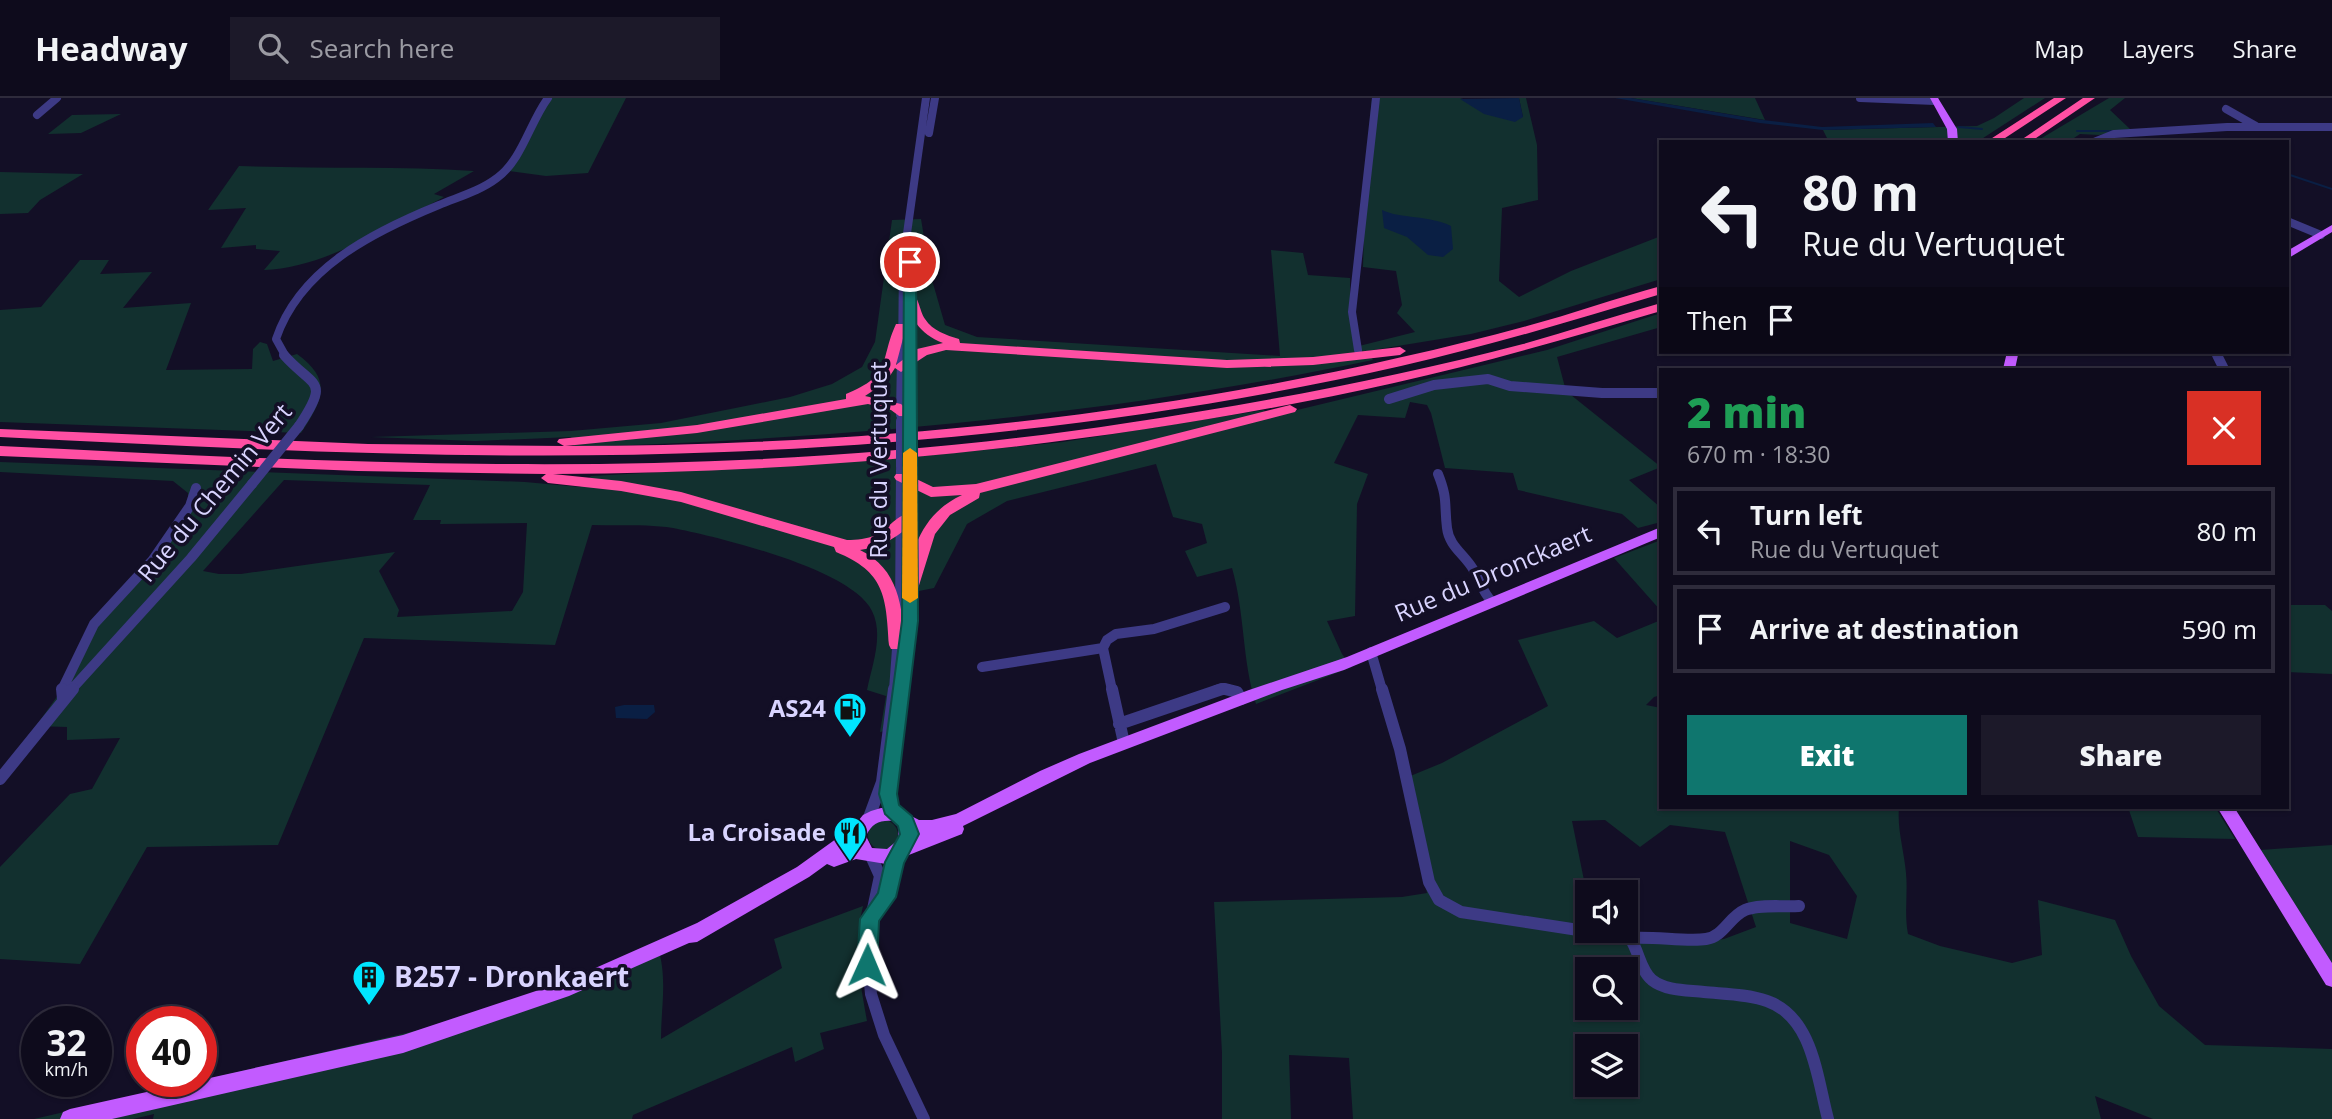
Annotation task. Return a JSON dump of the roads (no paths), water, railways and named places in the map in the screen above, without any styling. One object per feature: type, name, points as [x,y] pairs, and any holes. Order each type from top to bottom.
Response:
[{"type":"highway","points":[[1994,140],[2061,98]]},
{"type":"highway","points":[[2026,140],[2090,98]]},
{"type":"highway","points":[[2056,122],[2064,121],[2102,98]]},
{"type":"highway","points":[[0,433],[330,447],[471,451],[631,451],[785,444],[956,430],[1114,412],[1291,383],[1436,352],[1587,313],[1659,291]]},
{"type":"highway","points":[[909,294],[916,317],[928,331],[943,339],[987,348]]},
{"type":"highway","points":[[905,473],[932,492],[950,493],[1505,356],[1659,308]]},
{"type":"highway","points":[[905,364],[922,352],[937,347],[1227,364],[1299,362],[1421,348],[1587,313]]},
{"type":"highway","points":[[780,415],[856,395],[875,384],[894,360],[900,327]]},
{"type":"highway","points":[[0,451],[400,467],[562,469],[705,465],[891,453],[1021,440],[1174,419],[1330,391],[1462,363],[1591,328]]},
{"type":"highway","points":[[330,447],[602,439],[697,429],[868,400],[885,402],[904,417]]},
{"type":"highway","points":[[400,467],[621,486],[694,500],[852,545],[879,540],[905,522]]},
{"type":"highway","points":[[911,591],[923,540],[940,514],[962,500],[1029,475]]},
{"type":"highway","points":[[770,523],[850,551],[878,568],[891,592],[897,645]]},
{"type":"main road","points":[[1935,100],[1937,117],[1951,140]]},
{"type":"main road","points":[[2289,255],[2332,228]]},
{"type":"main road","name":"Rue du Dronckaert","points":[[902,819],[927,827],[960,819],[1040,777],[1069,765],[1241,699],[1299,684],[1659,533]]},
{"type":"main road","name":"Rue du Dronckaert","points":[[901,849],[989,817],[1069,765]]},
{"type":"main road","points":[[2226,809],[2332,979]]},
{"type":"main road","points":[[71,1119],[435,1040],[554,1003],[655,957],[803,872],[851,852],[885,857],[901,849],[910,834],[902,819],[882,814],[803,872]]},
{"type":"main road","points":[[864,825],[859,843],[868,854]]},
{"type":"street","points":[[37,115],[57,98]]},
{"type":"street","name":"Rue du Chemin Vert","points":[[0,779],[63,699],[191,558],[299,426],[314,402],[315,384],[306,371],[282,354],[276,340],[295,297],[309,281],[350,250],[412,216],[499,177],[507,169],[532,119],[548,98]]},
{"type":"street","name":"Rue du Vertuquet","points":[[905,364],[900,327],[902,262],[926,98]]},
{"type":"street","name":"Rue du Vertuquet","points":[[864,825],[875,807],[883,771],[897,645],[905,522],[905,364],[912,243],[935,98]]},
{"type":"street","points":[[1358,350],[1352,312],[1376,98]]},
{"type":"street","points":[[1860,98],[1935,100]]},
{"type":"street","points":[[2226,109],[2256,126]]},
{"type":"street","points":[[2099,140],[2114,134],[2256,126],[2332,127]]},
{"type":"street","points":[[2289,221],[2321,235]]},
{"type":"street","points":[[1389,399],[1434,385],[1488,379],[1510,386],[1602,393],[1659,393]]},
{"type":"street","points":[[1438,474],[1447,496],[1447,528],[1451,542],[1473,569],[1482,591],[1492,602]]},
{"type":"street","name":"Rue du Chemin Vert","points":[[63,699],[62,687],[94,624],[152,561],[190,506],[196,488]]},
{"type":"street","name":"Rue du Vertuquet","points":[[902,819],[889,804],[888,794],[907,658],[911,591],[905,522]]},
{"type":"street","points":[[1124,743],[1102,648],[1107,640],[1116,634],[1154,629],[1225,607]]},
{"type":"street","points":[[982,667],[1102,648]]},
{"type":"street","points":[[1371,652],[1400,749],[1429,882],[1439,900],[1452,909],[1472,915],[1575,930]]},
{"type":"street","points":[[1119,724],[1223,688],[1237,692],[1241,699]]},
{"type":"street","points":[[871,914],[887,897],[901,849]]},
{"type":"street","points":[[868,854],[878,863],[881,875],[867,932],[866,953],[872,1001],[885,1041],[924,1119]]},
{"type":"street","points":[[1638,937],[1706,939],[1720,934],[1733,917],[1747,909],[1799,906]]},
{"type":"street","points":[[1634,943],[1645,972],[1657,984],[1748,997],[1767,1001],[1787,1010],[1804,1030],[1828,1119]]},
{"type":"water","points":[[1519,98],[1523,117],[1515,122],[1484,114],[1460,99]]},
{"type":"water","points":[[1615,98],[1631,98],[1822,127],[1933,123],[1936,127],[1823,130],[1760,123]]},
{"type":"water","points":[[1382,210],[1451,226],[1453,249],[1443,257],[1428,255],[1407,237],[1384,228]]},
{"type":"water","points":[[654,705],[655,712],[647,719],[616,718],[615,707]]},
{"type":"waterway","points":[[1959,127],[1982,129]]},
{"type":"waterway","points":[[2077,131],[2113,131]]},
{"type":"waterway","points":[[2289,175],[2332,189]]},
{"type":"place","name":"AS24","points":[[850,739]]},
{"type":"place","name":"La Croisade","points":[[850,863]]},
{"type":"place","name":"B257 - Dronkaert","points":[[369,1007]]}]
